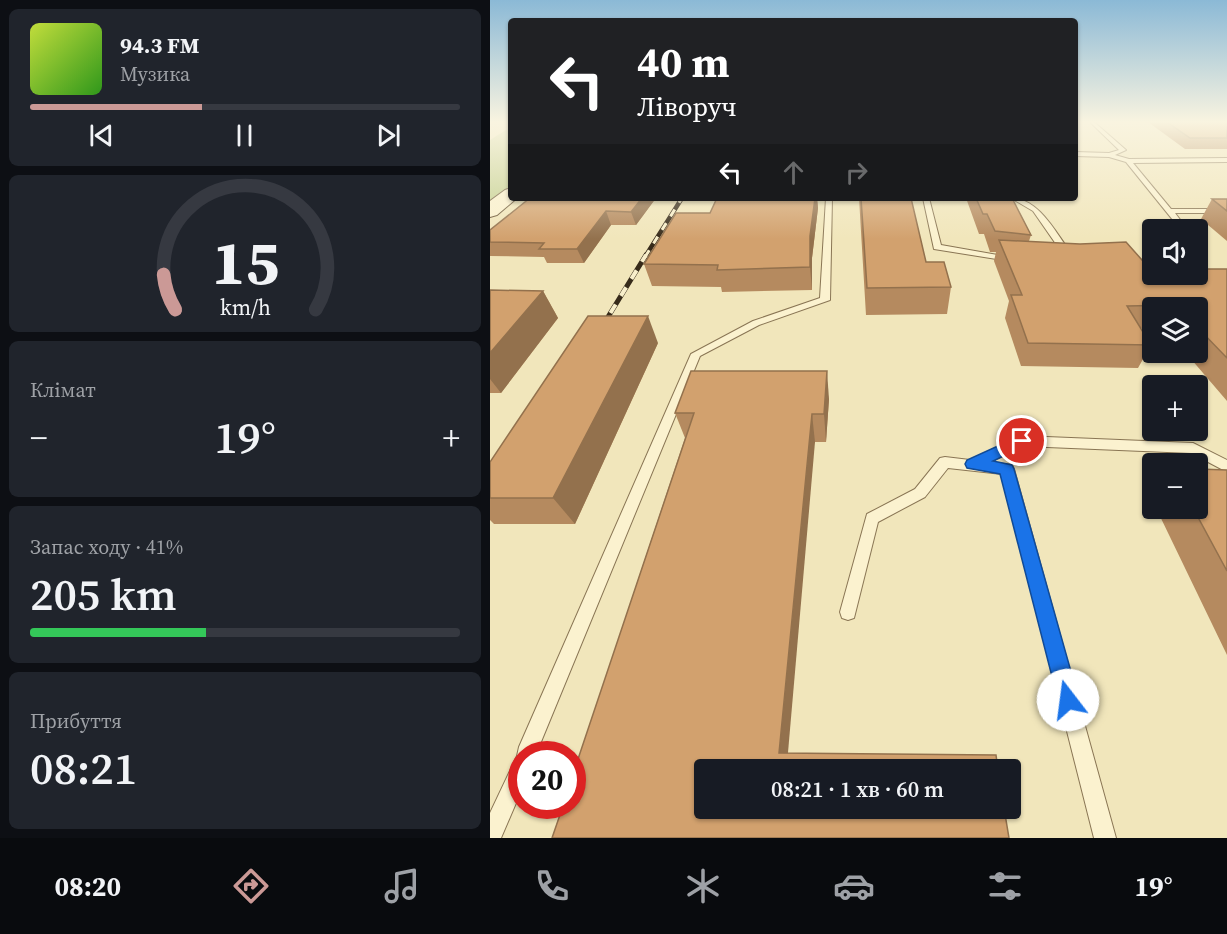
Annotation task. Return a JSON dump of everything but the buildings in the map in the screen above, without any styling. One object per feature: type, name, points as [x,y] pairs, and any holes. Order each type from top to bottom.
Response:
[{"type":"street","points":[[490,211],[508,196]]},
{"type":"lane","points":[[1128,161],[1176,219]]},
{"type":"lane","points":[[532,741],[696,354],[756,323],[825,300],[829,201]]},
{"type":"lane","points":[[927,201],[937,247],[1018,260]]},
{"type":"lane","points":[[1019,201],[1035,210],[1072,261],[1062,261]]},
{"type":"lane","points":[[1169,210],[1226,211]]},
{"type":"lane","points":[[973,464],[1022,441],[1193,448],[1226,466]]},
{"type":"lane","points":[[848,612],[872,518],[920,493],[945,462],[1007,469],[1105,838]]},
{"type":"lane","points":[[490,838],[508,796]]},
{"type":"green space","points":[[490,161],[508,161],[508,191],[490,206]]},
{"type":"railway","points":[[645,257],[680,201]]},
{"type":"railway","points":[[600,330],[646,255]]},
{"type":"route","points":[[1022,441],[973,464],[1007,469],[1068,700]]}]
